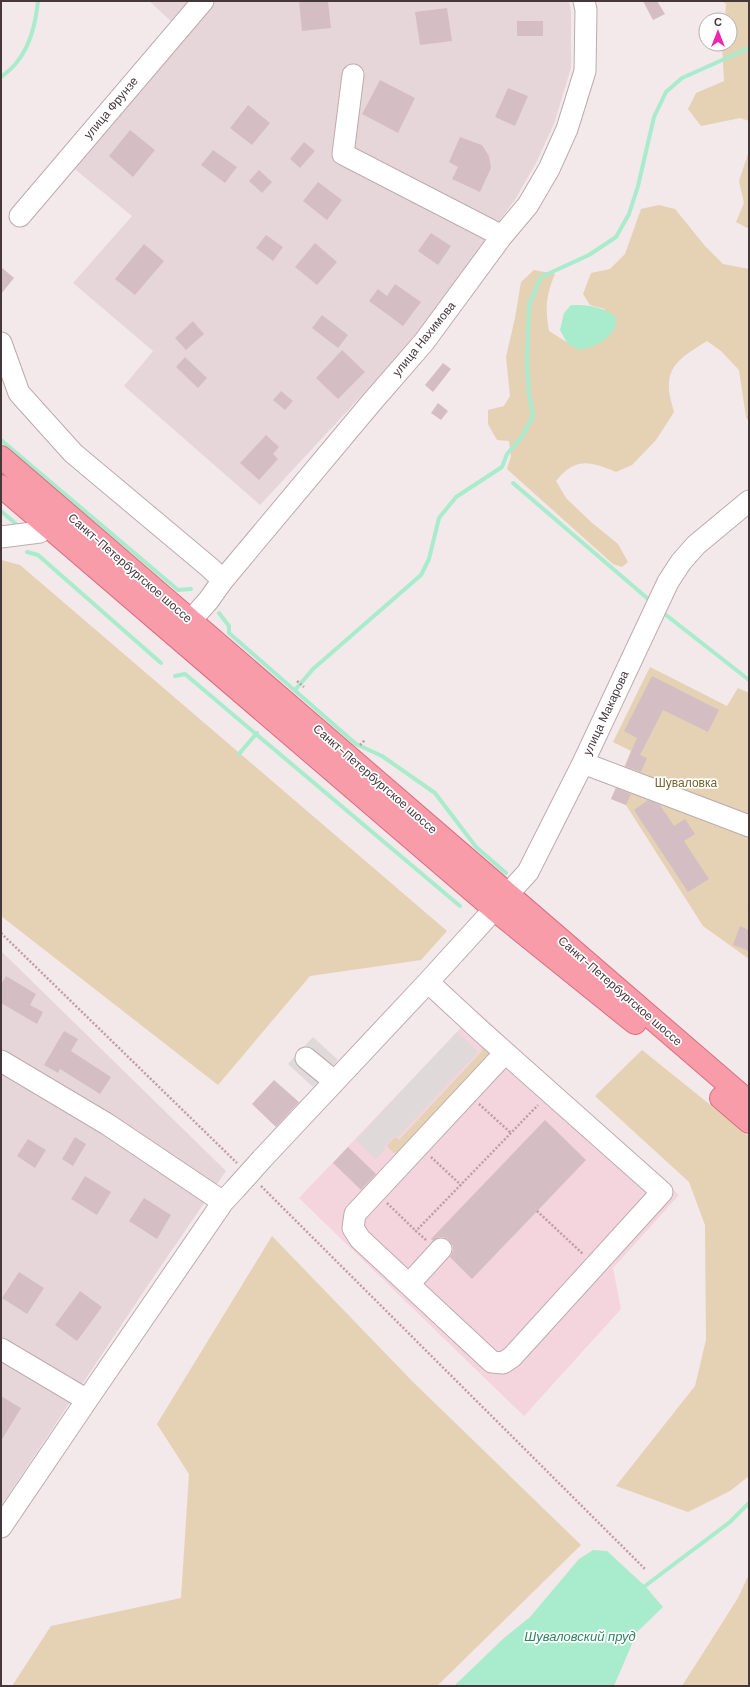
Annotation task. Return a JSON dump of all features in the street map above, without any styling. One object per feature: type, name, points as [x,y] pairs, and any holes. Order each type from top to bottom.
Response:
[{"type":"main road","name":"Санкт-Петербургское шоссе","points":[[1,457],[191,620],[631,1020],[749,1122]]},
{"type":"main road","name":"Санкт-Петербургское шоссе","points":[[1,486],[176,636],[749,1102]]},
{"type":"street","name":"улица Фрунзе","points":[[20,216],[203,1]]},
{"type":"street","name":"улица Нахимова","points":[[176,636],[424,342],[502,236],[528,205],[549,169],[567,129],[585,71],[586,10],[584,1]]},
{"type":"street","points":[[353,75],[343,154],[502,236]]},
{"type":"street","points":[[1,344],[19,393],[73,453],[223,580]]},
{"type":"street","name":"улица Макарова","points":[[1,1527],[87,1400],[242,1180],[428,982],[528,872],[583,763],[668,582],[681,562],[696,545],[749,501]]},
{"type":"street","points":[[1,538],[40,532],[47,527]]},
{"type":"street","points":[[583,763],[749,826]]},
{"type":"street","points":[[428,982],[505,1053],[662,1192],[512,1357],[503,1363],[492,1362],[360,1238],[353,1228],[355,1214],[505,1053]]},
{"type":"street","points":[[306,1058],[334,1081]]},
{"type":"street","points":[[1,1061],[106,1124],[242,1180]]},
{"type":"street","points":[[409,1284],[440,1251]]},
{"type":"street","points":[[1,1349],[87,1400]]},
{"type":"path","points":[[297,681],[304,687]]},
{"type":"path","points":[[1,933],[242,1180],[645,1568]]},
{"type":"path","points":[[416,1231],[550,1093]]},
{"type":"path","points":[[475,1100],[511,1133]]},
{"type":"path","points":[[425,1152],[461,1184]]},
{"type":"path","points":[[382,1198],[416,1231],[440,1251]]},
{"type":"path","points":[[537,1211],[581,1252]]},
{"type":"shaded area","points":[[149,1],[569,1],[571,12],[571,68],[554,124],[536,163],[516,198],[417,336],[260,505],[124,386],[153,351],[73,283],[132,216],[60,157],[173,23]]},
{"type":"shaded area","points":[[1,951],[226,1171],[1,1506]]},
{"type":"shaded area","points":[[477,1011],[679,1195],[613,1268],[621,1309],[524,1416],[299,1198]]},
{"type":"shaded area","points":[[457,1032],[478,1052],[398,1137],[395,1135],[376,1159],[356,1140]]},
{"type":"shaded area","points":[[313,1037],[338,1060],[313,1087],[288,1064]]},
{"type":"green space","points":[[722,1],[749,1],[749,121],[740,118],[701,126],[688,109],[696,93],[724,81],[722,52],[738,52],[738,12],[726,12],[726,4]]},
{"type":"green space","points":[[749,151],[749,229],[736,222],[744,203],[739,181]]},
{"type":"green space","points":[[659,205],[675,209],[705,246],[723,264],[749,269],[749,423],[746,417],[739,370],[721,351],[707,341],[682,358],[673,370],[670,376],[669,387],[674,412],[656,440],[632,465],[616,472],[598,465],[583,463],[570,468],[563,473],[556,481],[566,498],[591,522],[618,544],[628,562],[622,567],[613,564],[507,469],[511,456],[509,441],[497,440],[488,424],[488,410],[504,406],[510,396],[506,357],[521,282],[534,270],[555,274],[547,302],[549,331],[579,350],[605,309],[590,305],[583,294],[591,273],[610,269],[625,254],[641,209]]},
{"type":"green space","points":[[1,560],[20,565],[447,931],[421,960],[310,976],[218,1085],[1,916]]},
{"type":"green space","name":"Шуваловка","points":[[650,667],[727,706],[738,688],[749,693],[749,959],[703,926],[626,805],[611,799],[631,751],[613,742]]},
{"type":"green space","points":[[481,1043],[491,1053],[399,1152],[394,1153],[387,1146],[395,1137],[399,1140],[482,1051]]},
{"type":"green space","points":[[642,1050],[749,1136],[749,1476],[730,1491],[688,1512],[616,1486],[695,1386],[706,1340],[705,1225],[689,1182],[595,1096]]},
{"type":"green space","points":[[272,1236],[413,1382],[581,1545],[437,1686],[12,1686],[51,1626],[181,1598],[189,1474],[157,1424]]},
{"type":"green space","points":[[749,1574],[749,1686],[682,1686],[738,1598]]},
{"type":"water","points":[[571,305],[589,306],[605,310],[615,316],[616,326],[609,336],[601,342],[579,350],[567,343],[560,330],[564,313]]},
{"type":"water","name":"Шуваловский пруд","points":[[593,1550],[607,1551],[645,1586],[663,1607],[637,1632],[614,1686],[454,1686],[504,1638],[530,1617],[579,1559]]},
{"type":"building","points":[[299,1],[328,1],[331,28],[302,31]]},
{"type":"building","points":[[643,1],[657,1],[665,14],[653,20]]},
{"type":"building","points":[[447,8],[452,41],[420,45],[415,12]]},
{"type":"building","points":[[517,21],[543,21],[543,36],[517,36]]},
{"type":"building","points":[[380,80],[415,98],[398,133],[362,114]]},
{"type":"building","points":[[508,88],[528,96],[515,126],[495,117]]},
{"type":"building","points":[[248,105],[270,123],[252,145],[230,128]]},
{"type":"building","points":[[130,130],[155,150],[133,177],[109,156]]},
{"type":"building","points":[[460,137],[482,145],[489,156],[491,168],[480,192],[452,179],[458,167],[449,162]]},
{"type":"building","points":[[304,142],[315,151],[300,168],[290,159]]},
{"type":"building","points":[[213,150],[237,167],[225,183],[201,165]]},
{"type":"building","points":[[259,170],[272,182],[262,193],[249,181]]},
{"type":"building","points":[[318,182],[342,200],[327,220],[303,201]]},
{"type":"building","points":[[431,233],[451,246],[438,265],[418,251]]},
{"type":"building","points":[[266,235],[283,247],[273,261],[256,248]]},
{"type":"building","points":[[315,243],[337,262],[317,285],[295,267]]},
{"type":"building","points":[[144,244],[164,261],[135,295],[115,279]]},
{"type":"building","points":[[1,267],[14,278],[1,294]]},
{"type":"building","points":[[395,284],[421,302],[403,326],[369,301],[378,289],[387,296]]},
{"type":"building","points":[[322,315],[348,335],[338,348],[312,328]]},
{"type":"building","points":[[193,321],[204,334],[186,350],[175,338]]},
{"type":"building","points":[[342,350],[365,372],[338,399],[316,378]]},
{"type":"building","points":[[185,357],[207,378],[198,388],[176,367]]},
{"type":"building","points":[[443,363],[451,369],[433,392],[425,385]]},
{"type":"building","points":[[281,391],[293,401],[285,410],[273,400]]},
{"type":"building","points":[[438,403],[448,411],[441,420],[431,413]]},
{"type":"building","points":[[266,435],[279,447],[273,454],[278,459],[259,480],[240,463]]},
{"type":"building","points":[[652,676],[719,710],[708,732],[663,710],[640,755],[647,758],[641,772],[625,766],[637,738],[624,731]]},
{"type":"building","points":[[616,788],[631,794],[626,805],[611,799]]},
{"type":"building","points":[[648,800],[660,805],[674,826],[685,819],[695,834],[684,841],[709,879],[688,892],[634,810]]},
{"type":"building","points":[[740,926],[749,930],[749,951],[733,945]]},
{"type":"building","points":[[6,976],[36,994],[30,1005],[43,1012],[37,1024],[1,1003],[1,984]]},
{"type":"building","points":[[64,1031],[78,1039],[71,1051],[111,1077],[100,1094],[60,1069],[58,1073],[44,1065]]},
{"type":"building","points":[[274,1080],[299,1102],[276,1127],[252,1104]]},
{"type":"building","points":[[545,1120],[586,1160],[472,1279],[450,1257],[453,1251],[453,1246],[449,1240],[443,1237],[438,1237],[433,1241],[431,1239]]},
{"type":"building","points":[[75,1137],[86,1144],[73,1166],[62,1159]]},
{"type":"building","points":[[28,1139],[46,1150],[35,1168],[17,1156]]},
{"type":"building","points":[[348,1147],[376,1174],[361,1190],[333,1163]]},
{"type":"building","points":[[85,1176],[111,1192],[97,1215],[71,1199]]},
{"type":"building","points":[[144,1198],[171,1215],[157,1239],[129,1221]]},
{"type":"building","points":[[19,1272],[44,1288],[27,1314],[2,1298]]},
{"type":"building","points":[[80,1291],[102,1307],[77,1341],[55,1325]]},
{"type":"building","points":[[1,1396],[21,1408],[1,1441]]},
{"type":"waterway","points":[[1,77],[22,56],[34,25],[38,1]]},
{"type":"waterway","points":[[295,690],[313,669],[421,575],[429,559],[439,518],[456,497],[502,467],[507,454],[521,438],[533,416],[529,395],[527,366],[529,305],[541,277],[589,255],[616,237],[629,214],[638,186],[654,117],[666,92],[682,78],[749,48]]},
{"type":"waterway","points":[[1,440],[178,590],[191,589]]},
{"type":"waterway","points":[[513,483],[647,598]]},
{"type":"waterway","points":[[1,511],[17,525]]},
{"type":"waterway","points":[[27,552],[38,555],[161,663]]},
{"type":"waterway","points":[[219,613],[229,626],[229,633],[356,744],[382,756],[435,793],[476,847],[506,873]]},
{"type":"waterway","points":[[666,615],[749,680]]},
{"type":"waterway","points":[[175,676],[185,674],[256,734],[257,733]]},
{"type":"waterway","points":[[239,754],[256,734],[460,906]]},
{"type":"waterway","points":[[645,1586],[730,1522],[749,1503]]}]
